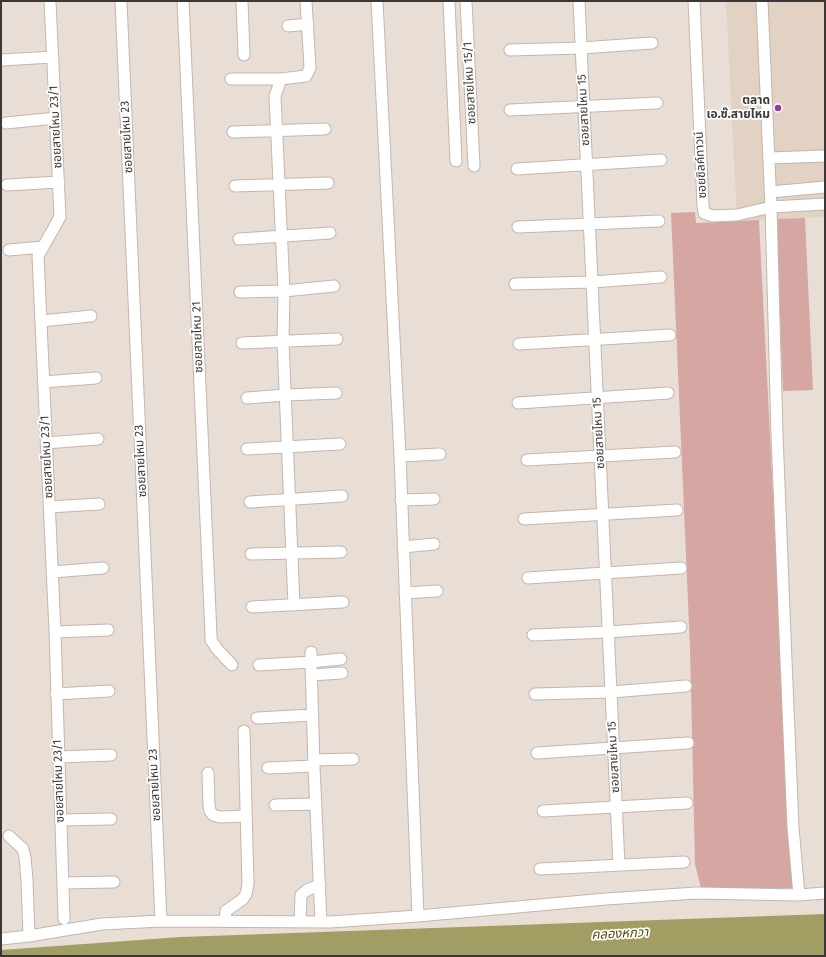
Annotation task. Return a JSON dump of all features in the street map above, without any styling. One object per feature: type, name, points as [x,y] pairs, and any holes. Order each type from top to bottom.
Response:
[{"type":"street","name":"ซอยสายไหม 23/1","points":[[50,1],[60,217],[38,256],[55,632],[64,919]]},
{"type":"street","name":"ซอยสายไหม 23","points":[[121,1],[161,921]]},
{"type":"street","name":"ซอยสายไหม 21","points":[[183,1],[211,640],[232,665]]},
{"type":"street","points":[[242,1],[244,55]]},
{"type":"street","points":[[231,79],[281,79],[306,76],[310,68],[306,1]]},
{"type":"street","points":[[377,1],[400,456],[400,500],[418,916]]},
{"type":"street","name":"ซอยสายไหม 15/1","points":[[449,1],[456,161]]},
{"type":"street","name":"ซอยสายไหม 15/1","points":[[466,1],[474,166]]},
{"type":"street","name":"ซอยสายไหม 15","points":[[579,1],[619,866]]},
{"type":"street","name":"ซอยซิลค์ทาวน์","points":[[694,1],[702,197],[704,213],[712,216],[737,215],[771,207]]},
{"type":"street","points":[[762,1],[771,207],[779,488],[794,833],[799,895]]},
{"type":"street","points":[[288,26],[308,24]]},
{"type":"street","points":[[510,50],[581,48],[652,43]]},
{"type":"street","points":[[1,60],[53,57]]},
{"type":"street","points":[[281,79],[275,96],[284,291],[283,341],[294,605]]},
{"type":"street","points":[[510,110],[657,103]]},
{"type":"street","points":[[6,122],[56,118]]},
{"type":"street","points":[[233,132],[325,129]]},
{"type":"street","points":[[769,158],[825,156]]},
{"type":"street","points":[[517,169],[662,160]]},
{"type":"street","points":[[7,186],[59,182]]},
{"type":"street","points":[[235,186],[328,183]]},
{"type":"street","points":[[770,192],[825,188]]},
{"type":"street","points":[[771,207],[825,204]]},
{"type":"street","points":[[518,227],[659,220]]},
{"type":"street","points":[[239,239],[330,233]]},
{"type":"street","points":[[10,250],[43,247]]},
{"type":"street","points":[[515,284],[592,282],[661,277]]},
{"type":"street","points":[[240,292],[284,291],[334,286]]},
{"type":"street","points":[[41,321],[91,316]]},
{"type":"street","points":[[519,344],[670,335]]},
{"type":"street","points":[[242,343],[337,338]]},
{"type":"street","points":[[43,382],[96,378]]},
{"type":"street","points":[[247,398],[336,393]]},
{"type":"street","points":[[518,403],[668,393]]},
{"type":"street","points":[[46,443],[98,439]]},
{"type":"street","points":[[247,449],[340,444]]},
{"type":"street","points":[[527,460],[675,452]]},
{"type":"street","points":[[400,456],[440,454]]},
{"type":"street","points":[[250,502],[342,496]]},
{"type":"street","points":[[400,500],[434,499]]},
{"type":"street","points":[[49,507],[99,504]]},
{"type":"street","points":[[524,519],[678,510]]},
{"type":"street","points":[[402,546],[434,544]]},
{"type":"street","points":[[251,554],[341,552]]},
{"type":"street","points":[[52,572],[103,568]]},
{"type":"street","points":[[528,578],[681,568]]},
{"type":"street","points":[[405,593],[437,591]]},
{"type":"street","points":[[252,607],[343,602]]},
{"type":"street","points":[[533,634],[608,632],[680,627]]},
{"type":"street","points":[[55,632],[108,630]]},
{"type":"street","points":[[311,657],[315,804],[321,922]]},
{"type":"street","points":[[259,666],[311,657],[341,659]]},
{"type":"street","points":[[311,675],[342,673]]},
{"type":"street","points":[[535,694],[611,692],[686,686]]},
{"type":"street","points":[[56,694],[109,691]]},
{"type":"street","points":[[257,718],[313,715]]},
{"type":"street","points":[[225,921],[226,911],[243,899],[246,894],[248,884],[244,731]]},
{"type":"street","points":[[537,753],[688,743]]},
{"type":"street","points":[[59,757],[111,755]]},
{"type":"street","points":[[268,768],[353,759]]},
{"type":"street","points":[[208,773],[209,805],[210,811],[213,815],[246,816]]},
{"type":"street","points":[[543,811],[687,803]]},
{"type":"street","points":[[275,805],[315,804]]},
{"type":"street","points":[[61,820],[111,819]]},
{"type":"street","points":[[9,836],[23,849],[25,857],[30,936]]},
{"type":"street","points":[[540,869],[684,862]]},
{"type":"street","points":[[63,883],[114,882]]},
{"type":"street","points":[[300,921],[300,895],[307,890],[320,885]]},
{"type":"street","points":[[1,939],[30,936],[102,924],[161,921],[321,922],[418,916],[590,900],[696,893],[799,895],[825,893]]},
{"type":"shaded area","name":"ตลาด เอ.ซ๊.สายไหม","points":[[726,1],[825,1],[825,217],[737,221]]},
{"type":"shaded area","points":[[695,212],[696,223],[759,220],[793,888],[701,888],[695,864],[690,647],[671,213]]},
{"type":"shaded area","points":[[805,218],[813,390],[783,391],[776,219]]},
{"type":"water","name":"คลองหกวา","points":[[825,914],[825,956],[1,956],[1,950],[181,937]]},
{"type":"place","name":"ตลาด เอ.ซ๊.สายไหม","points":[[778,108]]}]
